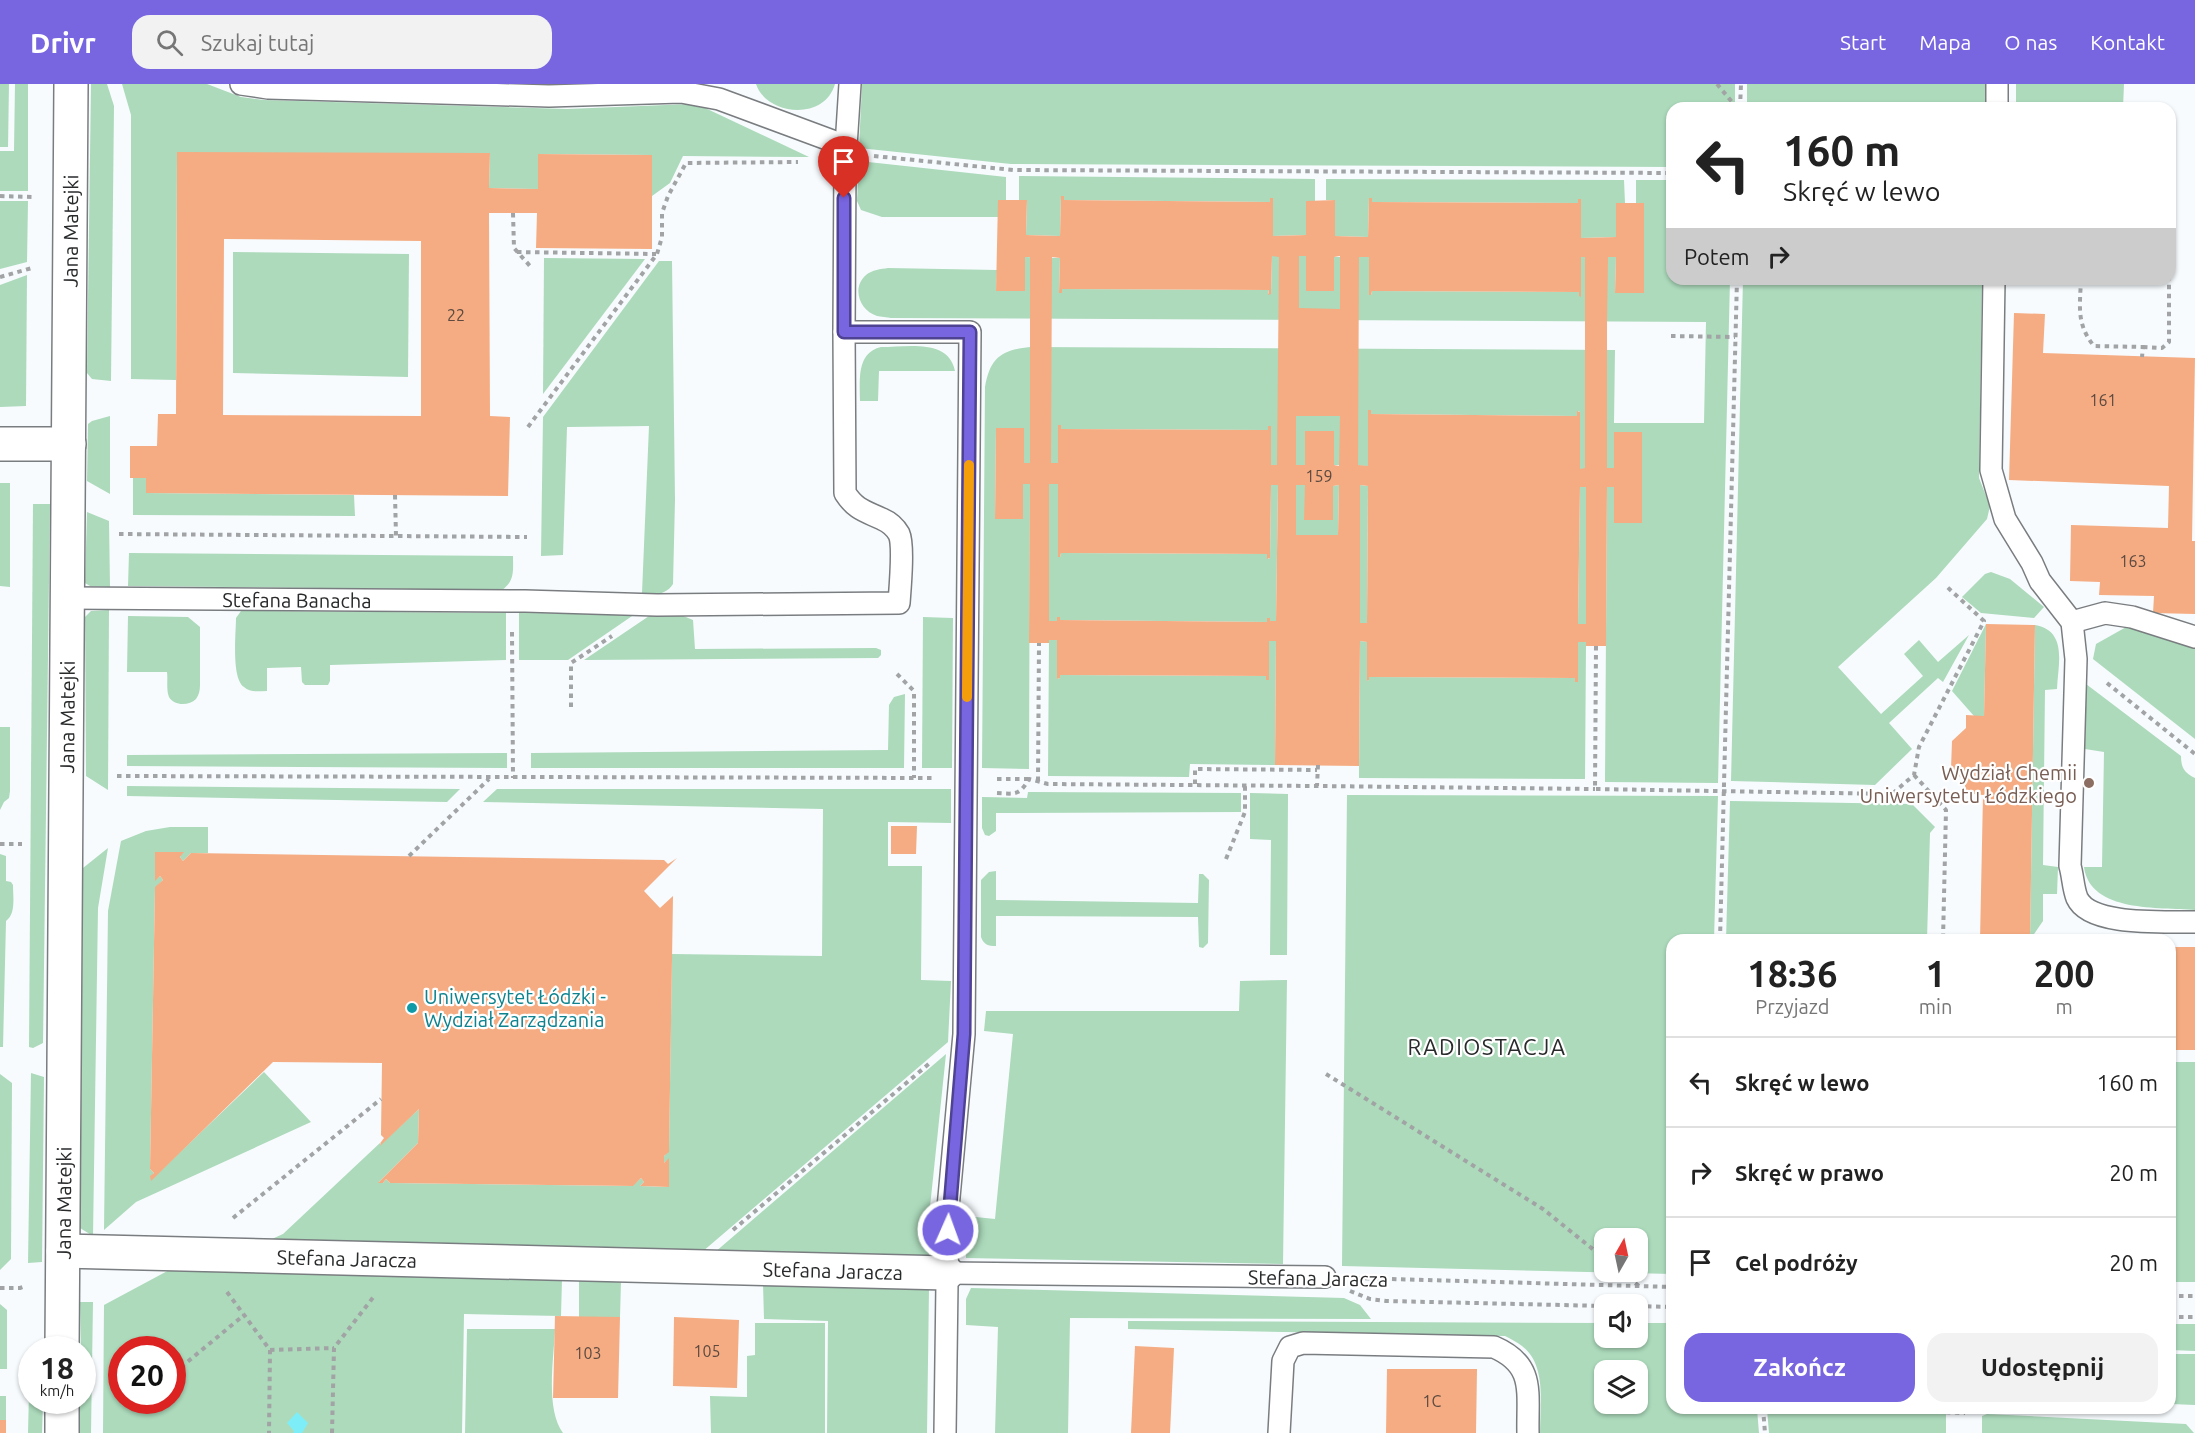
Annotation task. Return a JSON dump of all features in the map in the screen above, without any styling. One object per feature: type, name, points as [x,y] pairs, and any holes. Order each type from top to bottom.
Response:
[{"type":"street","name":"Jana Matejki","points":[[62,1336],[71,84]]},
{"type":"street","points":[[0,444],[69,444]]},
{"type":"street","name":"Stefana Jaracza","points":[[63,1251],[947,1273]]},
{"type":"street","points":[[62,1414],[62,1433]]},
{"type":"lane","points":[[242,84],[268,88],[549,96],[681,92],[718,99],[845,154]]},
{"type":"lane","points":[[850,84],[845,154],[844,332],[970,332],[964,1034],[948,1208],[945,1433]]},
{"type":"lane","points":[[1997,84],[1997,102]]},
{"type":"lane","points":[[1994,285],[1991,470],[2006,519],[2040,580],[2072,622],[2076,659],[2070,866],[2078,899],[2091,912],[2119,919],[2195,922]]},
{"type":"lane","name":"Stefana Banacha","points":[[67,598],[525,601],[657,605],[899,603],[900,536],[894,526],[883,519],[865,513],[851,502],[845,493],[844,332]]},
{"type":"lane","points":[[2072,622],[2105,613],[2132,617],[2195,637]]},
{"type":"lane","name":"Stefana Jaracza","points":[[947,1273],[1325,1277]]},
{"type":"lane","points":[[1279,1433],[1283,1361],[1290,1347],[1303,1343],[1494,1347],[1510,1354],[1522,1367],[1527,1384],[1528,1433]]},
{"type":"path","points":[[1716,84],[1733,102]]},
{"type":"path","points":[[1739,102],[1740,84]]},
{"type":"path","points":[[528,427],[657,254],[662,237],[662,213],[668,196],[686,163],[859,154],[1012,170],[1666,173]]},
{"type":"path","points":[[0,196],[32,197]]},
{"type":"path","points":[[513,213],[514,248],[530,266]]},
{"type":"path","points":[[517,252],[657,254]]},
{"type":"path","points":[[0,277],[32,268]]},
{"type":"path","points":[[1720,934],[1737,285]]},
{"type":"path","points":[[2081,285],[2080,319],[2085,335],[2094,346],[2162,348],[2169,342],[2169,285]]},
{"type":"path","points":[[1671,336],[1735,337]]},
{"type":"path","points":[[2142,357],[2143,347]]},
{"type":"path","points":[[395,495],[396,536]]},
{"type":"path","points":[[119,534],[526,537]]},
{"type":"path","points":[[117,776],[489,779],[966,778],[981,793],[1017,794],[1022,791],[1029,779],[1048,784],[1245,784],[1892,794],[1914,775],[1919,747],[1984,621],[1945,585]]},
{"type":"path","points":[[571,707],[571,663],[657,605]]},
{"type":"path","points":[[1038,781],[1039,643]]},
{"type":"path","points":[[1595,789],[1596,646]]},
{"type":"path","points":[[2076,659],[2195,754]]},
{"type":"path","points":[[512,660],[513,778]]},
{"type":"path","points":[[897,674],[914,691],[914,778]]},
{"type":"path","points":[[1195,784],[1195,769],[1318,767],[1317,786]]},
{"type":"path","points":[[1914,775],[1946,810],[1943,934]]},
{"type":"path","points":[[409,856],[489,779]]},
{"type":"path","points":[[1226,859],[1245,812],[1245,784]]},
{"type":"path","points":[[0,844],[22,844]]},
{"type":"path","points":[[691,1265],[964,1034]]},
{"type":"path","points":[[1326,1074],[1543,1209],[1594,1250]]},
{"type":"path","points":[[269,1433],[270,1350],[210,1269],[194,1254],[207,1238],[381,1100]]},
{"type":"path","points":[[332,1433],[334,1348],[403,1259]]},
{"type":"path","points":[[1325,1277],[1355,1294],[1386,1301],[1594,1306]]},
{"type":"path","name":"Stefana Jaracza","points":[[1325,1277],[1666,1287]]},
{"type":"path","points":[[1634,1282],[1639,1286]]},
{"type":"path","points":[[2176,1296],[2195,1296]]},
{"type":"path","points":[[1648,1306],[1666,1307]]},
{"type":"path","points":[[186,1363],[244,1315]]},
{"type":"path","points":[[2176,1317],[2195,1317]]},
{"type":"path","points":[[270,1350],[334,1348]]},
{"type":"path","points":[[1763,1414],[1765,1433]]},
{"type":"green space","points":[[0,84],[9,84],[8,147],[0,147]]},
{"type":"green space","points":[[15,84],[28,84],[28,191],[0,191],[0,151],[14,151]]},
{"type":"green space","points":[[91,84],[107,84],[114,106],[111,381],[92,379],[87,373]]},
{"type":"green space","points":[[122,84],[207,84],[241,97],[264,100],[567,109],[691,104],[703,107],[809,157],[683,156],[670,183],[652,196],[652,155],[539,154],[538,189],[489,188],[490,153],[177,153],[176,380],[131,379],[131,115]]},
{"type":"green space","points":[[756,84],[835,84],[829,96],[819,104],[808,109],[795,110],[782,108],[771,102]]},
{"type":"green space","points":[[862,84],[1735,84],[1735,102],[1666,102],[1666,167],[1011,164],[859,148]]},
{"type":"green space","points":[[1747,84],[1986,84],[1986,102],[1747,102]]},
{"type":"green space","points":[[2016,84],[2124,84],[2123,102],[2016,102]]},
{"type":"green space","points":[[859,161],[1006,177],[1006,200],[998,200],[998,217],[882,217],[861,210],[857,201]]},
{"type":"green space","points":[[1019,176],[1315,179],[1315,201],[1306,201],[1306,235],[1273,236],[1273,198],[1270,198],[1270,202],[1064,200],[1064,196],[1061,196],[1060,236],[1026,235],[1027,201],[1019,200]]},
{"type":"green space","points":[[1326,179],[1624,180],[1625,203],[1616,203],[1616,237],[1581,238],[1581,199],[1578,203],[1372,202],[1369,198],[1368,237],[1335,236],[1334,200],[1326,200]]},
{"type":"green space","points":[[1636,180],[1666,180],[1666,285],[1730,285],[1718,783],[1605,782],[1607,487],[1614,487],[1614,523],[1642,523],[1642,433],[1614,468],[1580,469],[1580,412],[1578,411],[1577,416],[1371,414],[1369,410],[1368,466],[1334,465],[1333,431],[1305,431],[1305,465],[1271,465],[1271,426],[1268,430],[1061,429],[1059,425],[1058,463],[1024,463],[1024,428],[996,428],[995,519],[1023,519],[1023,484],[1030,484],[1029,769],[982,768],[985,387],[990,369],[998,357],[1004,353],[1030,347],[1615,350],[1614,423],[1704,423],[1706,322],[891,318],[877,316],[862,304],[858,292],[861,280],[866,275],[888,268],[997,270],[996,291],[1025,291],[1025,257],[1060,258],[1059,292],[1061,293],[1062,289],[1269,290],[1268,294],[1271,294],[1272,256],[1306,256],[1306,291],[1334,291],[1334,257],[1369,257],[1369,295],[1372,291],[1579,292],[1581,296],[1581,257],[1616,257],[1615,293],[1643,293]]},
{"type":"green space","points":[[0,201],[28,201],[27,262],[0,269]]},
{"type":"green space","points":[[233,252],[409,254],[408,377],[233,373]]},
{"type":"green space","points":[[544,258],[645,259],[543,394]]},
{"type":"green space","points":[[659,261],[672,261],[675,500],[673,584],[659,594],[651,595],[642,593],[649,426],[567,427],[563,555],[541,556],[543,417]]},
{"type":"green space","points":[[27,275],[26,406],[0,407],[0,285]]},
{"type":"green space","points":[[1743,285],[1982,285],[1979,478],[1990,506],[1987,519],[1936,578],[1838,667],[1881,714],[1923,676],[1904,654],[1919,640],[1938,662],[1969,635],[1943,682],[1938,678],[1889,723],[1912,749],[1875,785],[1731,781]]},
{"type":"green space","points":[[914,346],[936,349],[951,360],[955,371],[879,371],[878,401],[860,401],[860,376],[863,361],[873,350],[881,347]]},
{"type":"green space","points":[[110,416],[110,494],[87,481],[88,424]]},
{"type":"green space","points":[[133,478],[146,478],[146,493],[354,495],[355,516],[133,515]]},
{"type":"green space","points":[[0,483],[10,483],[10,587],[0,586]]},
{"type":"green space","points":[[1049,484],[1058,484],[1058,557],[1061,553],[1267,554],[1268,559],[1270,558],[1271,485],[1278,485],[1276,621],[1270,621],[1269,618],[1267,622],[1060,620],[1060,617],[1057,617],[1057,621],[1049,621]]},
{"type":"green space","points":[[1296,485],[1305,485],[1305,519],[1332,520],[1333,486],[1339,485],[1338,535],[1296,535]]},
{"type":"green space","points":[[1360,485],[1368,486],[1367,623],[1360,623]]},
{"type":"green space","points":[[1580,487],[1586,487],[1586,624],[1578,624]]},
{"type":"green space","points":[[33,504],[50,504],[43,1043],[33,1048],[29,1047]]},
{"type":"green space","points":[[87,512],[109,521],[110,587],[90,586],[85,583]]},
{"type":"green space","points":[[129,553],[513,556],[513,571],[509,583],[502,590],[128,586]]},
{"type":"green space","points":[[1991,572],[2010,579],[2044,607],[2034,618],[1981,613],[1962,597],[1985,574]]},
{"type":"green space","points":[[109,610],[108,790],[86,776],[85,617],[91,611]]},
{"type":"green space","points":[[241,611],[506,613],[506,660],[330,665],[328,685],[305,685],[302,682],[301,667],[267,668],[267,691],[252,691],[246,689],[237,675],[236,618]]},
{"type":"green space","points":[[519,613],[635,614],[568,660],[519,660]]},
{"type":"green space","points":[[652,614],[681,615],[693,620],[695,649],[876,648],[881,650],[881,655],[878,658],[584,660]]},
{"type":"green space","points":[[128,616],[188,617],[200,627],[200,687],[196,699],[182,704],[171,700],[167,672],[127,672]]},
{"type":"green space","points":[[923,617],[953,618],[952,768],[922,768]]},
{"type":"green space","points":[[1986,624],[1984,716],[1974,716],[1952,691]]},
{"type":"green space","points":[[2035,625],[2045,628],[2052,634],[2059,650],[2057,689],[2045,690],[2043,865],[2058,867],[2057,894],[2043,894],[2043,921],[2034,934],[2030,934]]},
{"type":"green space","points":[[2128,626],[2195,647],[2195,739],[2093,659],[2096,644]]},
{"type":"green space","points":[[1049,640],[1057,640],[1057,679],[1060,675],[1266,676],[1269,680],[1269,641],[1276,641],[1275,765],[1190,764],[1189,777],[1048,776]]},
{"type":"green space","points":[[1360,641],[1367,642],[1367,681],[1369,677],[1575,678],[1578,682],[1578,642],[1586,642],[1585,779],[1359,778]]},
{"type":"green space","points":[[2086,684],[2181,756],[2184,769],[2195,778],[2195,910],[2129,905],[2099,893],[2089,882],[2084,867],[2102,867],[2104,752],[2085,749]]},
{"type":"green space","points":[[905,694],[904,768],[531,768],[531,753],[888,750],[889,705],[894,697]]},
{"type":"green space","points":[[0,727],[10,727],[10,791],[9,798],[0,810]]},
{"type":"green space","points":[[507,753],[507,768],[127,766],[127,755]]},
{"type":"green space","points":[[127,786],[460,789],[447,802],[127,796]]},
{"type":"green space","points":[[497,789],[951,789],[951,823],[888,822],[888,866],[922,866],[921,980],[951,981],[948,1042],[702,1252],[272,1239],[283,1234],[419,1109],[418,1143],[379,1182],[383,1183],[386,1179],[390,1183],[632,1186],[641,1178],[644,1182],[640,1186],[668,1187],[669,1159],[664,1163],[664,1156],[669,1151],[672,954],[822,956],[823,809],[483,802]]},
{"type":"green space","points":[[1028,792],[1241,793],[1241,812],[996,813],[996,831],[989,836],[985,835],[982,828],[982,797],[1027,798]]},
{"type":"green space","points":[[1250,793],[1288,794],[1287,955],[1270,955],[1271,840],[1250,839]]},
{"type":"green space","points":[[1347,795],[1718,796],[1714,934],[1666,934],[1666,1274],[1648,1273],[1648,1228],[1594,1228],[1594,1272],[1342,1266]]},
{"type":"green space","points":[[1730,801],[1912,804],[1935,827],[1930,833],[1927,934],[1726,934]]},
{"type":"green space","points":[[170,827],[208,827],[208,853],[191,853],[183,861],[180,857],[183,852],[155,853],[155,880],[160,876],[163,880],[155,888],[150,1169],[154,1173],[151,1180],[264,1072],[311,1122],[136,1202],[104,1230],[108,911],[121,841],[146,831]]},
{"type":"green space","points":[[108,848],[98,908],[93,1236],[80,1228],[83,868]]},
{"type":"green space","points":[[0,854],[6,856],[6,881],[13,885],[13,910],[6,921],[3,1047],[0,1047]]},
{"type":"green space","points":[[996,871],[996,900],[1198,903],[1199,874],[1203,874],[1209,880],[1208,943],[1203,948],[1199,947],[1198,917],[996,916],[996,946],[989,945],[983,942],[981,937],[981,880],[989,872]]},
{"type":"green space","points":[[1287,980],[1283,1264],[966,1258],[966,1216],[995,1219],[1013,1034],[984,1031],[986,1011],[1239,1011],[1240,981]]},
{"type":"green space","points":[[946,1054],[930,1207],[929,1259],[714,1253]]},
{"type":"green space","points":[[2176,1062],[2195,1062],[2195,1282],[2176,1282]]},
{"type":"green space","points":[[31,1073],[44,1077],[42,1262],[28,1263]]},
{"type":"green space","points":[[0,1074],[12,1083],[11,1259],[0,1270]]},
{"type":"green space","points":[[173,1268],[562,1279],[561,1316],[464,1314],[462,1433],[103,1433],[104,1305]]},
{"type":"green space","points":[[579,1280],[621,1281],[620,1317],[579,1317]]},
{"type":"green space","points":[[763,1284],[929,1289],[927,1433],[827,1433],[828,1321],[764,1319]]},
{"type":"green space","points":[[971,1288],[1344,1298],[1360,1305],[1371,1319],[1070,1318],[1068,1433],[995,1433],[998,1327],[966,1325],[966,1299]]},
{"type":"green space","points":[[80,1302],[93,1302],[92,1336],[81,1336]]},
{"type":"green space","points":[[0,1304],[7,1310],[7,1369],[0,1369]]},
{"type":"green space","points":[[1128,1321],[1594,1323],[1594,1348],[1648,1348],[1648,1323],[1666,1323],[1666,1414],[1757,1414],[1759,1433],[1540,1433],[1539,1374],[1530,1354],[1505,1336],[1128,1329]]},
{"type":"green space","points":[[755,1323],[825,1323],[825,1433],[711,1433],[710,1396],[747,1397],[747,1356],[755,1355]]},
{"type":"green space","points":[[2176,1324],[2195,1324],[2195,1351],[2176,1350]]},
{"type":"green space","points":[[467,1329],[555,1329],[552,1397],[557,1423],[563,1433],[465,1433]]},
{"type":"green space","points":[[2176,1354],[2195,1354],[2195,1405],[2176,1404]]},
{"type":"green space","points":[[0,1396],[6,1396],[6,1420],[0,1420]]},
{"type":"green space","points":[[28,1414],[43,1414],[42,1433],[28,1433]]},
{"type":"green space","points":[[79,1414],[91,1414],[91,1433],[79,1433]]},
{"type":"green space","points":[[1767,1414],[1946,1414],[1946,1433],[1769,1433]]},
{"type":"green space","points":[[1987,1414],[2186,1424],[2194,1433],[1982,1433],[1982,1416]]},
{"type":"water","points":[[297,1412],[308,1423],[302,1433],[293,1433],[294,1431],[287,1423]]},
{"type":"building","points":[[177,152],[490,153],[489,188],[538,189],[538,154],[652,155],[652,249],[536,248],[537,213],[489,213],[490,416],[510,417],[508,496],[146,493],[146,478],[130,478],[130,446],[157,446],[158,414],[176,414]],"holes":[[[224,239],[421,241],[421,416],[223,415]]]},
{"type":"building","points":[[1061,196],[1064,196],[1064,200],[1270,202],[1270,198],[1273,198],[1273,236],[1306,235],[1306,201],[1335,200],[1335,236],[1368,237],[1369,198],[1372,198],[1372,202],[1578,203],[1578,199],[1581,199],[1581,238],[1616,237],[1616,203],[1644,203],[1644,293],[1615,293],[1616,257],[1608,257],[1607,322],[1607,468],[1614,468],[1614,432],[1642,432],[1642,523],[1614,523],[1614,487],[1607,487],[1606,646],[1586,646],[1586,642],[1578,642],[1578,682],[1575,682],[1575,678],[1369,677],[1367,681],[1367,642],[1360,641],[1359,766],[1275,765],[1276,641],[1269,641],[1269,680],[1266,680],[1266,676],[1060,675],[1057,679],[1057,640],[1049,640],[1049,643],[1029,643],[1030,484],[1023,484],[1023,519],[995,519],[996,428],[1024,428],[1024,463],[1030,463],[1030,257],[1025,257],[1025,291],[996,291],[998,200],[1027,200],[1026,235],[1060,236]],"holes":[[[1272,256],[1279,257],[1277,465],[1271,465],[1271,426],[1268,426],[1268,430],[1061,429],[1061,425],[1058,425],[1058,463],[1051,463],[1052,257],[1060,258],[1059,293],[1062,293],[1062,289],[1269,290],[1268,295],[1271,294]],[[1299,256],[1306,256],[1306,291],[1334,291],[1334,257],[1340,256],[1340,309],[1299,308]],[[1359,257],[1369,257],[1369,295],[1372,291],[1579,292],[1581,297],[1581,257],[1585,257],[1585,468],[1580,469],[1580,412],[1577,411],[1577,416],[1371,414],[1371,410],[1368,410],[1368,466],[1358,465]],[[1296,416],[1340,416],[1339,466],[1334,465],[1334,431],[1305,431],[1305,465],[1296,465]],[[1049,484],[1058,484],[1058,557],[1061,553],[1267,554],[1267,559],[1270,558],[1271,485],[1278,485],[1276,621],[1270,621],[1270,618],[1267,618],[1267,622],[1060,620],[1060,617],[1057,617],[1057,621],[1049,621]],[[1296,485],[1305,485],[1304,520],[1333,520],[1333,486],[1339,485],[1338,535],[1296,535]],[[1360,485],[1368,486],[1367,623],[1360,623]],[[1580,487],[1586,487],[1586,624],[1578,624]]]},
{"type":"building","points":[[2014,313],[2045,314],[2043,353],[2195,358],[2192,541],[2195,541],[2195,614],[2153,613],[2154,596],[2099,595],[2100,582],[2070,581],[2071,525],[2168,528],[2169,486],[2009,480]]},
{"type":"building","points":[[1986,624],[2035,625],[2030,934],[1980,934],[1983,795],[1965,793],[1965,781],[1951,769],[1952,741],[1966,728],[1966,715],[1984,716]]},
{"type":"building","points":[[891,826],[917,826],[916,854],[891,854]]},
{"type":"building","name":"Uniwersytet Łódzki - Wydział Zarządzania","points":[[155,852],[184,852],[180,857],[183,861],[191,853],[664,860],[668,864],[677,858],[644,891],[660,908],[673,896],[669,1152],[664,1156],[664,1163],[669,1158],[669,1187],[640,1186],[644,1182],[641,1178],[633,1186],[390,1183],[386,1179],[383,1183],[378,1183],[418,1143],[419,1109],[380,1146],[384,1138],[381,1135],[382,1063],[273,1062],[151,1181],[150,1176],[154,1173],[150,1169],[155,887],[163,880],[160,876],[155,881]]},
{"type":"building","points":[[2176,947],[2195,947],[2195,1050],[2176,1050]]},
{"type":"building","points":[[555,1316],[620,1317],[618,1398],[553,1398]]},
{"type":"building","points":[[674,1317],[739,1320],[737,1388],[673,1386]]},
{"type":"building","points":[[1135,1346],[1174,1348],[1170,1433],[1131,1433]]},
{"type":"building","points":[[1387,1369],[1477,1369],[1476,1433],[1386,1433]]},
{"type":"building","points":[[0,1420],[6,1420],[6,1433],[0,1433]]},
{"type":"slow traffic","points":[[967,697],[969,465]]},
{"type":"place","name":"Wydział Chemii Uniwersytetu Łódzkiego","points":[[2089,783]]},
{"type":"place","name":"Uniwersytet Łódzki - Wydział Zarządzania","points":[[412,1008]]},
{"type":"district","name":"RADIOSTACJA","points":[[1487,1046]]},
{"type":"route","points":[[844,198],[844,332],[970,332],[964,1034],[948,1230]]}]
